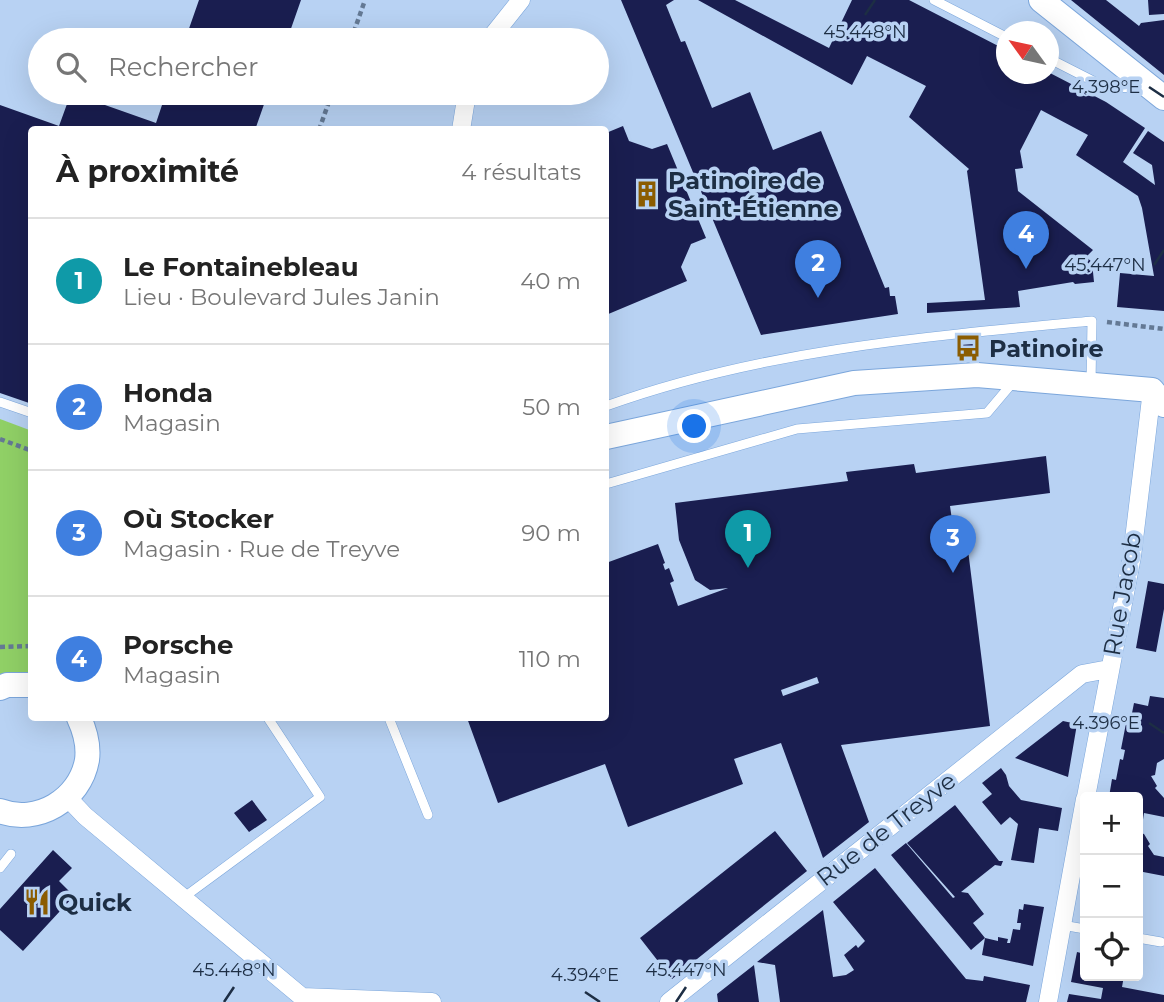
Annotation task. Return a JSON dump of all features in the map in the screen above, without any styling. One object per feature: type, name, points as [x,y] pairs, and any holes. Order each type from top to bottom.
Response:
[{"type":"main road","points":[[1041,0],[1158,93]]},
{"type":"main road","points":[[609,436],[854,383],[978,375],[1160,392]]},
{"type":"main road","points":[[0,688],[7,685],[28,685]]},
{"type":"main road","points":[[0,811],[30,815],[50,809],[67,797],[80,780],[87,760],[87,739],[81,721]]},
{"type":"street","points":[[499,28],[521,0]]},
{"type":"street","points":[[462,126],[465,105]]},
{"type":"street","name":"Rue Jacob","points":[[1086,792],[1132,556],[1160,392]]},
{"type":"street","name":"Rue de Treyve","points":[[669,1002],[1082,674],[1109,669]]},
{"type":"street","points":[[67,797],[85,816],[302,997],[432,1002]]},
{"type":"street","name":"Rue Jacob","points":[[1048,1002],[1080,826]]},
{"type":"lane","points":[[934,0],[996,32]]},
{"type":"lane","points":[[1059,64],[1105,87],[1158,93]]},
{"type":"lane","points":[[609,405],[653,389],[763,363],[912,338],[1092,321],[1091,385]]},
{"type":"lane","points":[[609,483],[797,429],[987,414],[1016,378]]},
{"type":"lane","points":[[0,402],[28,412]]},
{"type":"lane","points":[[183,898],[320,797],[270,721]]},
{"type":"lane","points":[[390,721],[428,815]]},
{"type":"lane","points":[[0,869],[11,854]]},
{"type":"lane","points":[[1062,925],[1080,928]]},
{"type":"lane","points":[[1143,939],[1161,942]]},
{"type":"path","points":[[355,28],[365,0]]},
{"type":"path","points":[[320,126],[328,105]]},
{"type":"path","points":[[1092,321],[1164,329]]},
{"type":"path","points":[[0,439],[28,450]]},
{"type":"path","points":[[1,648],[28,645]]},
{"type":"green space","points":[[0,419],[28,430],[28,678],[0,680]]},
{"type":"building","points":[[199,0],[301,0],[291,28],[189,28]]},
{"type":"building","points":[[621,0],[674,0],[666,5],[681,42],[685,41],[712,108],[750,92],[773,150],[821,131],[885,288],[889,287],[890,296],[895,296],[898,314],[761,335]]},
{"type":"building","points":[[698,0],[735,0],[829,48],[852,0],[909,0],[996,45],[996,84],[1059,84],[1059,78],[1106,102],[1145,128],[1123,162],[1155,185],[1152,165],[1133,153],[1148,131],[1164,142],[1164,311],[1117,307],[1120,273],[1154,276],[1138,196],[1076,155],[1088,135],[1041,110],[1020,151],[1023,168],[1015,169],[1018,191],[1093,250],[1086,257],[1092,262],[1094,282],[1073,282],[1018,291],[1020,307],[927,313],[927,303],[985,300],[967,171],[969,169],[909,117],[926,86],[867,56],[852,85]]},
{"type":"building","points":[[1071,0],[1106,0],[1139,26],[1141,23],[1164,20],[1164,75]]},
{"type":"building","points":[[1148,0],[1164,0],[1164,14],[1149,15]]},
{"type":"building","points":[[0,105],[59,126],[28,126],[28,403],[0,393]]},
{"type":"building","points":[[67,105],[105,105],[156,123],[162,105],[264,105],[256,126],[59,126]]},
{"type":"building","name":"Patinoire de Saint-Étienne","points":[[623,126],[629,141],[652,149],[667,144],[706,238],[691,244],[681,267],[687,281],[609,314],[609,132]]},
{"type":"building","points":[[974,344],[974,350],[961,352],[960,345]]},
{"type":"building","points":[[1046,456],[1050,493],[950,506],[953,527],[965,526],[990,726],[841,745],[869,822],[823,858],[781,743],[734,759],[743,784],[628,827],[605,764],[498,803],[468,721],[609,721],[609,562],[658,544],[665,570],[669,568],[674,581],[670,583],[678,606],[728,588],[710,590],[695,580],[679,540],[675,503],[848,481],[846,472],[914,464],[916,473]],"holes":[[[817,677],[819,683],[783,696],[781,690]]]},
{"type":"building","points":[[1148,581],[1164,584],[1164,609],[1156,652],[1136,648]]},
{"type":"building","points":[[1150,696],[1164,698],[1164,759],[1157,763],[1155,775],[1151,776],[1157,786],[1155,788],[1164,798],[1164,817],[1144,813],[1143,820],[1143,792],[1110,792],[1112,779],[1116,780],[1120,759],[1123,760],[1125,750],[1121,749],[1128,713],[1132,713],[1134,703],[1148,706]]},
{"type":"building","points":[[1063,721],[1077,724],[1068,777],[1015,758]]},
{"type":"building","points":[[1001,768],[1009,786],[1021,800],[1062,808],[1058,831],[1039,828],[1034,863],[1011,860],[1018,824],[1010,817],[1001,825],[982,802],[992,794],[982,783]]},
{"type":"building","points":[[252,800],[267,820],[249,832],[234,813]]},
{"type":"building","points":[[955,805],[999,861],[1003,861],[1001,866],[995,865],[961,892],[968,893],[984,914],[973,923],[985,938],[971,950],[891,855],[906,843],[953,898],[955,897],[907,843]]},
{"type":"building","points":[[775,831],[807,871],[672,979],[640,938]]},
{"type":"building","points":[[1143,834],[1154,855],[1164,857],[1164,876],[1143,872]]},
{"type":"building","name":"Quick","points":[[53,850],[72,868],[59,881],[74,896],[23,951],[0,930],[0,909]]},
{"type":"building","points":[[875,868],[966,979],[983,981],[984,976],[1030,985],[1026,1002],[780,1002],[775,965],[757,962],[823,910],[833,977],[846,975],[854,970],[844,955],[865,941],[833,902]]},
{"type":"building","points":[[1024,904],[1044,907],[1033,966],[982,955],[985,938],[998,941],[998,937],[1008,939],[1007,943],[1010,943],[1013,929],[1020,930],[1021,923],[1017,923],[1019,909],[1023,910]]},
{"type":"building","points":[[1077,952],[1080,953],[1080,981],[1123,981],[1122,987],[1164,995],[1164,1002],[1067,1002],[1069,994],[1101,999],[1103,988],[1071,982]]},
{"type":"building","points":[[754,965],[759,1002],[718,1002],[717,994]]},
{"type":"place","name":"Patinoire de Saint-Étienne","points":[[647,194]]},
{"type":"place","name":"Porsche","points":[[1026,269]]},
{"type":"place","name":"Honda","points":[[818,298]]},
{"type":"place","name":"Patinoire","points":[[968,348]]},
{"type":"place","name":"Le Fontainebleau","points":[[748,568]]},
{"type":"place","name":"Où Stocker","points":[[953,573]]},
{"type":"place","name":"Quick","points":[[37,902]]}]
